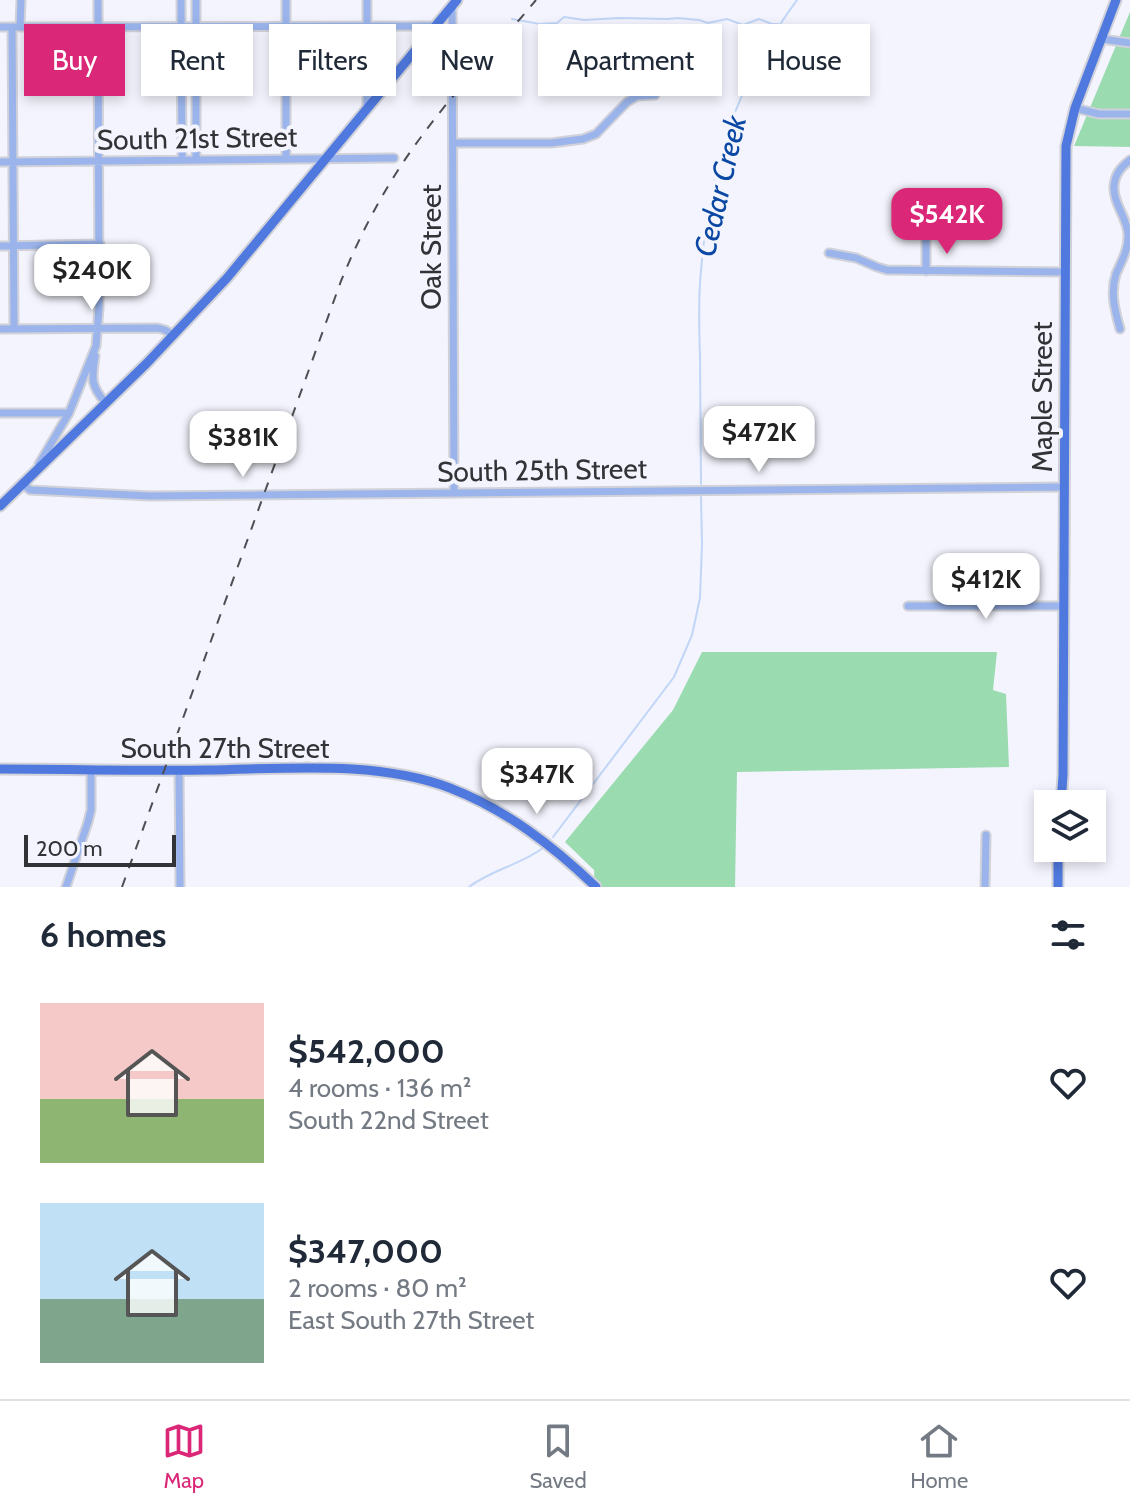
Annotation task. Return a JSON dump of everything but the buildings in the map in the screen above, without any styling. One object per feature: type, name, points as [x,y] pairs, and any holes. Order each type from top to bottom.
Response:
[{"type":"main road","name":"Maple Street","points":[[1062,790],[1066,146],[1075,108],[1116,0]]},
{"type":"main road","points":[[437,24],[453,2]]},
{"type":"main road","points":[[0,506],[5,497],[147,363],[227,278],[412,54]]},
{"type":"main road","name":"South 27th Street","points":[[0,769],[304,769],[375,771],[418,779],[477,800],[531,832],[566,858],[596,887]]},
{"type":"main road","points":[[1058,862],[1058,887]]},
{"type":"street","points":[[14,329],[13,162],[16,27],[21,0]]},
{"type":"street","points":[[98,0],[98,24]]},
{"type":"street","points":[[181,0],[181,24]]},
{"type":"street","points":[[196,0],[196,24]]},
{"type":"street","points":[[286,0],[286,24]]},
{"type":"street","points":[[367,0],[367,24]]},
{"type":"street","name":"Oak Street","points":[[453,2],[454,493]]},
{"type":"street","points":[[0,27],[24,27]]},
{"type":"street","points":[[1102,39],[1130,43]]},
{"type":"street","points":[[99,96],[100,244],[98,328],[92,377],[93,386],[105,402]]},
{"type":"street","points":[[182,96],[182,160]]},
{"type":"street","points":[[196,96],[196,160]]},
{"type":"street","points":[[286,96],[286,158]]},
{"type":"street","points":[[367,96],[367,107]]},
{"type":"street","points":[[453,143],[551,143],[583,139],[596,134],[637,96]]},
{"type":"street","points":[[1075,108],[1099,114],[1130,114]]},
{"type":"street","name":"South 21st Street","points":[[0,162],[394,158]]},
{"type":"street","points":[[1120,329],[1114,310],[1113,290],[1128,238],[1125,220],[1116,202],[1114,184],[1117,173],[1130,160]]},
{"type":"street","points":[[926,227],[926,271]]},
{"type":"street","points":[[0,246],[100,244]]},
{"type":"street","points":[[829,253],[856,258],[887,270],[1065,272]]},
{"type":"street","points":[[0,329],[158,328],[173,335]]},
{"type":"street","points":[[37,468],[69,413],[96,346]]},
{"type":"street","points":[[0,413],[69,413]]},
{"type":"street","name":"South 25th Street","points":[[22,483],[30,490],[150,496],[1064,487]]},
{"type":"street","points":[[908,606],[1063,606]]},
{"type":"street","points":[[66,887],[91,810],[91,770]]},
{"type":"street","points":[[179,770],[180,887]]},
{"type":"street","points":[[985,887],[986,835]]},
{"type":"green space","points":[[1130,12],[1130,147],[1074,146]]},
{"type":"green space","points":[[702,652],[997,652],[993,690],[1006,694],[1009,767],[737,772],[735,887],[595,887],[594,870],[565,842],[673,710]]},
{"type":"waterway","name":"Cedar Creek","points":[[701,484],[699,292],[711,198],[729,129],[742,96],[757,63],[797,0]]},
{"type":"waterway","points":[[512,19],[540,24],[557,23],[564,17],[584,20],[677,18],[708,23],[727,19],[740,24]]},
{"type":"waterway","points":[[746,24],[759,19],[772,24]]},
{"type":"waterway","name":"Cedar Creek","points":[[553,837],[674,677],[692,635],[700,598],[701,497]]},
{"type":"waterway","name":"Cedar Creek","points":[[469,887],[543,848]]},
{"type":"railway","points":[[122,887],[341,281],[358,243],[376,206],[421,137],[536,0]]}]
